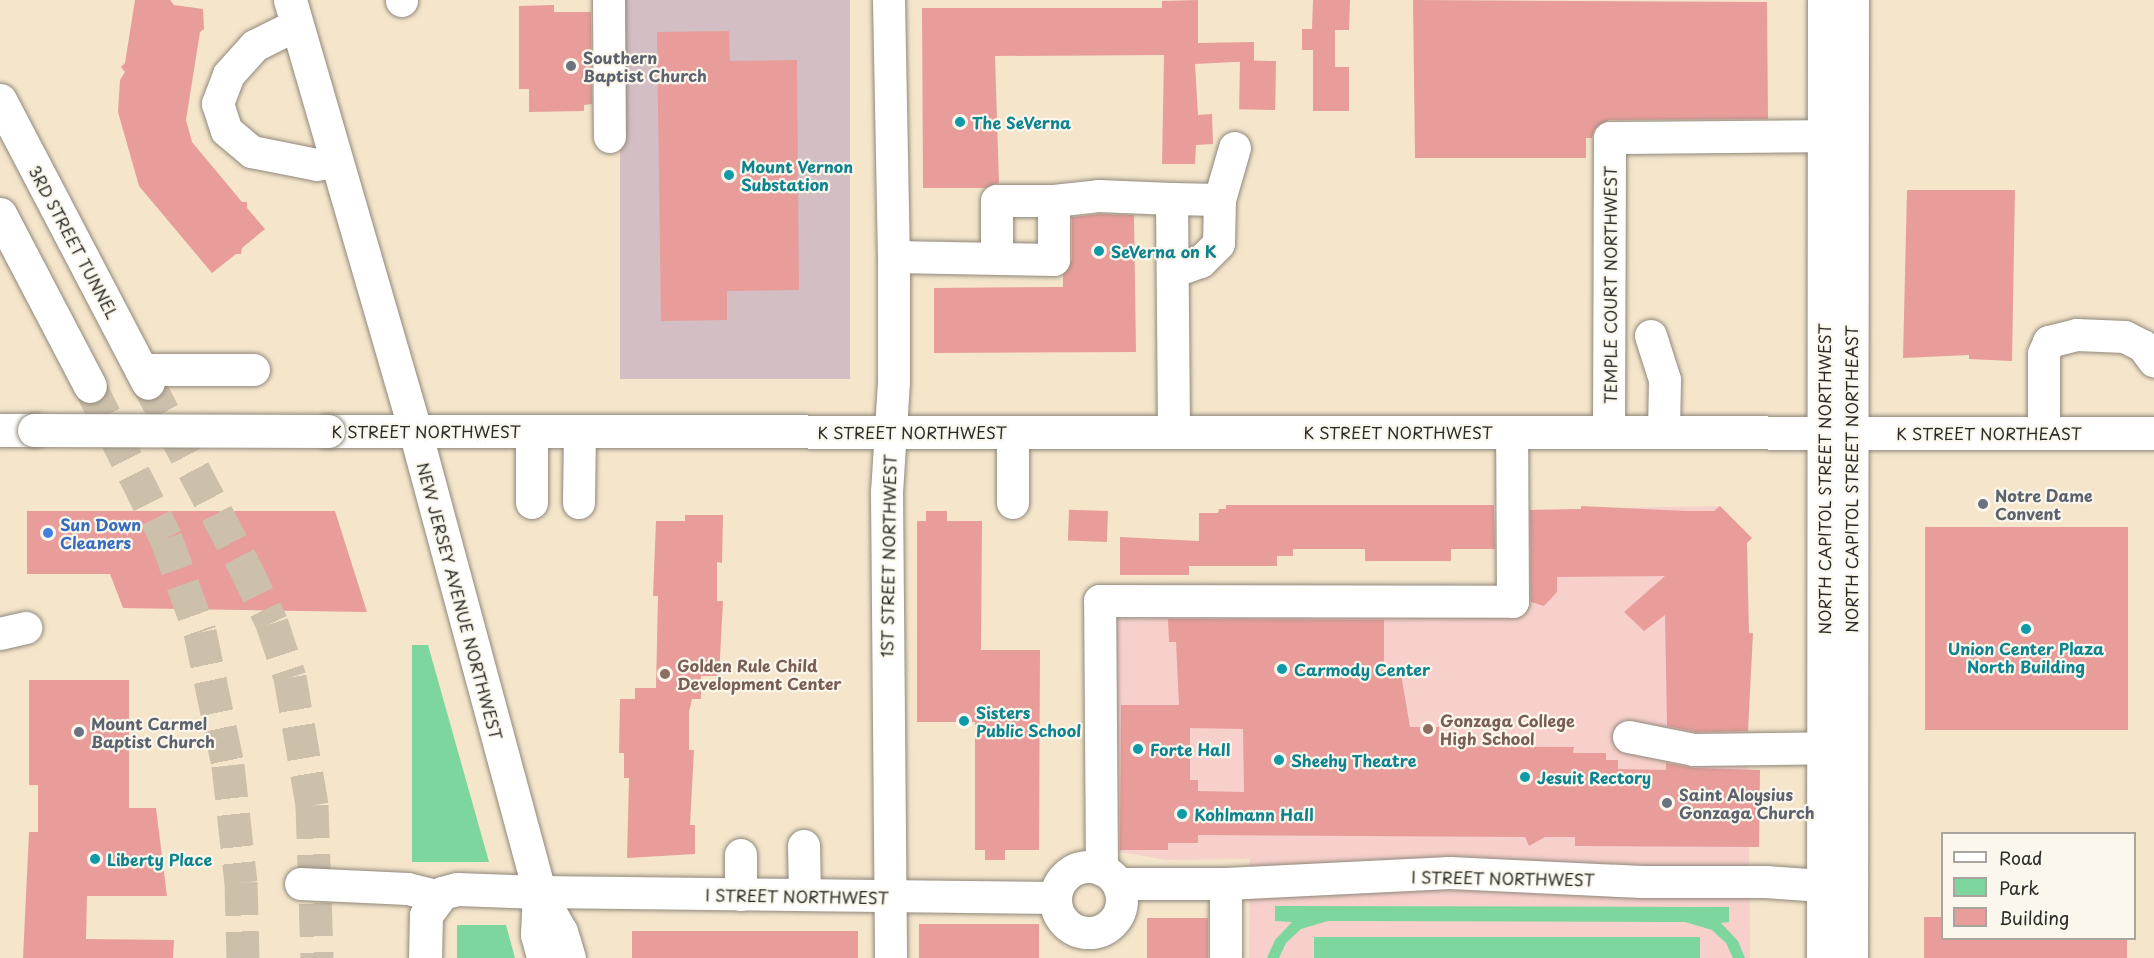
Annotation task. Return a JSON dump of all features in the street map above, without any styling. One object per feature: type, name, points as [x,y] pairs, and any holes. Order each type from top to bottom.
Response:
[{"type":"main road","name":"NORTH CAPITOL STREET NORTHWEST","points":[[1823,958],[1837,887],[1838,748],[1837,433],[1824,136],[1824,0]]},
{"type":"main road","name":"NORTH CAPITOL STREET NORTHEAST","points":[[1837,433],[1852,0]]},
{"type":"main road","name":"NEW JERSEY AVENUE NORTHWEST","points":[[293,13],[415,431],[539,892]]},
{"type":"main road","name":"3RD STREET TUNNEL","points":[[0,100],[144,377]]},
{"type":"main road","points":[[0,214],[90,386]]},
{"type":"main road","name":"K STREET NORTHWEST","points":[[0,430],[1837,433]]},
{"type":"main road","name":"K STREET NORTHEAST","points":[[1837,433],[2154,433]]},
{"type":"main road","points":[[1837,887],[1851,958]]},
{"type":"main road","points":[[424,958],[426,915],[437,896],[457,889],[539,892]]},
{"type":"street","points":[[609,0],[610,137]]},
{"type":"street","name":"1ST STREET NORTHWEST","points":[[890,0],[894,257],[891,432],[887,492],[891,958]]},
{"type":"street","points":[[293,13],[255,46],[229,75],[218,104],[227,131],[252,152],[317,165],[337,162]]},
{"type":"street","name":"TEMPLE COURT NORTHWEST","points":[[1609,433],[1610,138],[1824,136]]},
{"type":"street","points":[[1173,272],[1201,262],[1219,244],[1220,200],[1235,148]]},
{"type":"street","points":[[996,258],[997,201],[1054,201],[1099,184],[1172,199],[1220,200]]},
{"type":"street","points":[[1172,199],[1174,432]]},
{"type":"street","points":[[894,257],[1054,260],[1054,201]]},
{"type":"street","points":[[2044,433],[2044,354],[2049,342],[2077,335],[2125,337],[2143,346],[2154,361]]},
{"type":"street","points":[[1651,336],[1665,380],[1664,433]]},
{"type":"street","points":[[144,377],[254,370]]},
{"type":"street","points":[[532,431],[532,503]]},
{"type":"street","points":[[579,503],[580,431]]},
{"type":"street","points":[[1013,432],[1013,503]]},
{"type":"street","points":[[1055,898],[1061,919],[1069,927],[1090,934],[1101,931],[1118,917],[1122,895],[1110,877],[1100,601],[1513,602],[1512,433]]},
{"type":"street","points":[[1629,736],[1694,750],[1838,748]]},
{"type":"street","points":[[804,846],[805,895]]},
{"type":"street","points":[[741,855],[741,895]]},
{"type":"street","name":"I STREET NORTHWEST","points":[[539,892],[1055,898],[1063,878],[1071,871],[1092,867],[1110,877],[1226,884],[1450,873],[1837,887]]},
{"type":"street","points":[[301,884],[408,889],[437,896]]},
{"type":"street","points":[[1226,884],[1226,958]]},
{"type":"street","name":"NEW JERSEY AVENUE NORTHWEST","points":[[539,892],[537,935],[543,958]]},
{"type":"street","name":"NEW JERSEY AVENUE NORTHWEST","points":[[539,892],[562,932],[570,958]]},
{"type":"shaded area","points":[[620,0],[850,0],[850,379],[620,379]]},
{"type":"shaded area","name":"Gonzaga College High School","points":[[1720,506],[1747,543],[1750,958],[1249,958],[1250,859],[1166,860],[1109,850],[1105,608],[1520,590],[1520,510]]},
{"type":"green space","points":[[412,645],[428,645],[489,862],[412,862]]},
{"type":"green space","points":[[1275,906],[1729,907],[1729,922],[1721,923],[1738,941],[1745,958],[1733,958],[1726,943],[1712,930],[1685,922],[1328,921],[1301,929],[1286,943],[1279,958],[1267,958],[1275,940],[1292,922],[1275,921]]},
{"type":"green space","points":[[457,925],[506,925],[515,958],[457,958]]},
{"type":"green space","points":[[1314,937],[1700,937],[1700,958],[1314,958]]},
{"type":"building","points":[[135,0],[170,0],[174,5],[203,9],[204,29],[200,32],[186,120],[192,142],[242,202],[247,202],[247,208],[265,229],[242,248],[241,254],[236,254],[212,273],[139,186],[118,112],[120,80],[125,72],[121,67],[125,63]]},
{"type":"building","name":"The SeVerna","points":[[1198,0],[1198,43],[1254,42],[1254,61],[1195,64],[1198,115],[1212,114],[1213,144],[1196,145],[1195,164],[1162,164],[1164,55],[995,56],[999,183],[985,188],[923,188],[922,8],[1162,8],[1162,1]]},
{"type":"building","points":[[1313,0],[1350,0],[1349,30],[1335,30],[1335,67],[1349,67],[1349,111],[1313,111],[1313,50],[1302,50],[1302,29],[1312,29]]},
{"type":"building","points":[[1413,0],[1767,2],[1768,119],[1609,120],[1595,129],[1592,138],[1586,138],[1586,158],[1415,158]]},
{"type":"building","points":[[554,5],[554,12],[591,12],[592,104],[584,105],[584,111],[529,112],[529,89],[519,89],[519,6]]},
{"type":"building","name":"Mount Vernon Substation","points":[[729,31],[730,61],[797,60],[799,290],[727,291],[727,320],[661,321],[657,32]]},
{"type":"building","points":[[1240,60],[1276,61],[1275,110],[1239,109]]},
{"type":"building","points":[[1907,190],[2015,190],[2012,361],[1969,359],[1969,355],[1903,358]]},
{"type":"building","name":"SeVerna on K","points":[[1100,214],[1134,215],[1136,352],[934,353],[934,288],[1063,287],[1063,275],[1072,260],[1072,217]]},
{"type":"building","points":[[1226,505],[1494,505],[1495,549],[1451,549],[1451,561],[1365,561],[1365,549],[1293,549],[1293,556],[1277,556],[1277,566],[1189,566],[1189,575],[1120,575],[1120,537],[1199,541],[1199,513],[1218,513],[1219,509],[1226,509]]},
{"type":"building","points":[[1581,506],[1714,511],[1720,506],[1752,538],[1747,543],[1749,633],[1753,633],[1748,731],[1696,732],[1667,726],[1665,615],[1644,631],[1624,612],[1665,576],[1557,577],[1557,592],[1544,606],[1531,602],[1530,510],[1581,509]]},
{"type":"building","points":[[1069,510],[1108,511],[1107,542],[1068,541]]},
{"type":"building","points":[[27,511],[335,511],[367,612],[123,608],[110,574],[27,574]]},
{"type":"building","points":[[926,511],[947,511],[947,521],[982,521],[981,650],[1040,650],[1039,850],[1005,850],[1005,860],[985,860],[985,850],[975,850],[975,722],[917,722],[917,521],[926,521]]},
{"type":"building","points":[[685,515],[723,515],[722,563],[717,562],[717,601],[723,601],[719,676],[701,676],[701,699],[692,699],[689,712],[689,750],[694,750],[690,825],[695,825],[695,854],[627,858],[629,778],[624,778],[624,753],[619,753],[620,699],[635,699],[635,688],[656,688],[658,596],[653,596],[656,521],[685,521]]},
{"type":"building","name":"Union Center Plaza North Building","points":[[1925,527],[2128,527],[2128,730],[1925,730]]},
{"type":"building","points":[[1168,619],[1384,620],[1384,674],[1401,674],[1410,727],[1439,727],[1439,746],[1574,747],[1573,753],[1606,753],[1606,760],[1618,760],[1618,769],[1666,770],[1666,763],[1694,768],[1760,770],[1759,847],[1575,846],[1575,837],[1545,837],[1529,846],[1525,837],[1198,835],[1198,843],[1168,843],[1168,850],[1120,850],[1121,705],[1179,705],[1176,642],[1169,642]],"holes":[[[1190,728],[1243,729],[1244,792],[1198,791],[1198,780],[1190,780]]]},
{"type":"building","points":[[29,680],[129,680],[129,808],[156,808],[167,896],[87,896],[86,939],[174,940],[173,958],[23,958],[29,832],[38,832],[38,785],[29,785]]},
{"type":"building","points":[[1924,917],[1941,917],[1941,940],[2127,940],[2127,958],[1924,958]]},
{"type":"building","points":[[1147,918],[1208,918],[1208,958],[1147,958]]},
{"type":"building","points":[[919,924],[1039,924],[1039,958],[919,958]]},
{"type":"building","points":[[632,931],[858,931],[858,958],[632,958]]},
{"type":"tunnel","points":[[148,383],[244,565],[272,623],[290,677],[312,805],[317,958]]},
{"type":"tunnel","points":[[90,386],[166,538],[200,632],[228,765],[241,882],[243,958]]},
{"type":"place","name":"Southern Baptist Church","points":[[571,66]]},
{"type":"place","name":"The SeVerna","points":[[960,122]]},
{"type":"place","name":"Mount Vernon Substation","points":[[729,175]]},
{"type":"place","name":"SeVerna on K","points":[[1099,251]]},
{"type":"place","name":"Notre Dame Convent","points":[[1983,504]]},
{"type":"place","name":"Sun Down Cleaners","points":[[48,533]]},
{"type":"place","name":"Union Center Plaza North Building","points":[[2026,629]]},
{"type":"place","name":"Carmody Center","points":[[1282,669]]},
{"type":"place","name":"Golden Rule Child Development Center","points":[[665,674]]},
{"type":"place","name":"Sisters Public School","points":[[964,721]]},
{"type":"place","name":"Gonzaga College High School","points":[[1428,729]]},
{"type":"place","name":"Mount Carmel Baptist Church","points":[[79,732]]},
{"type":"place","name":"Forte Hall","points":[[1138,749]]},
{"type":"place","name":"Sheehy Theatre","points":[[1279,760]]},
{"type":"place","name":"Jesuit Rectory","points":[[1525,777]]},
{"type":"place","name":"Saint Aloysius Gonzaga Church","points":[[1667,803]]},
{"type":"place","name":"Kohlmann Hall","points":[[1182,814]]},
{"type":"place","name":"Liberty Place","points":[[95,859]]}]
